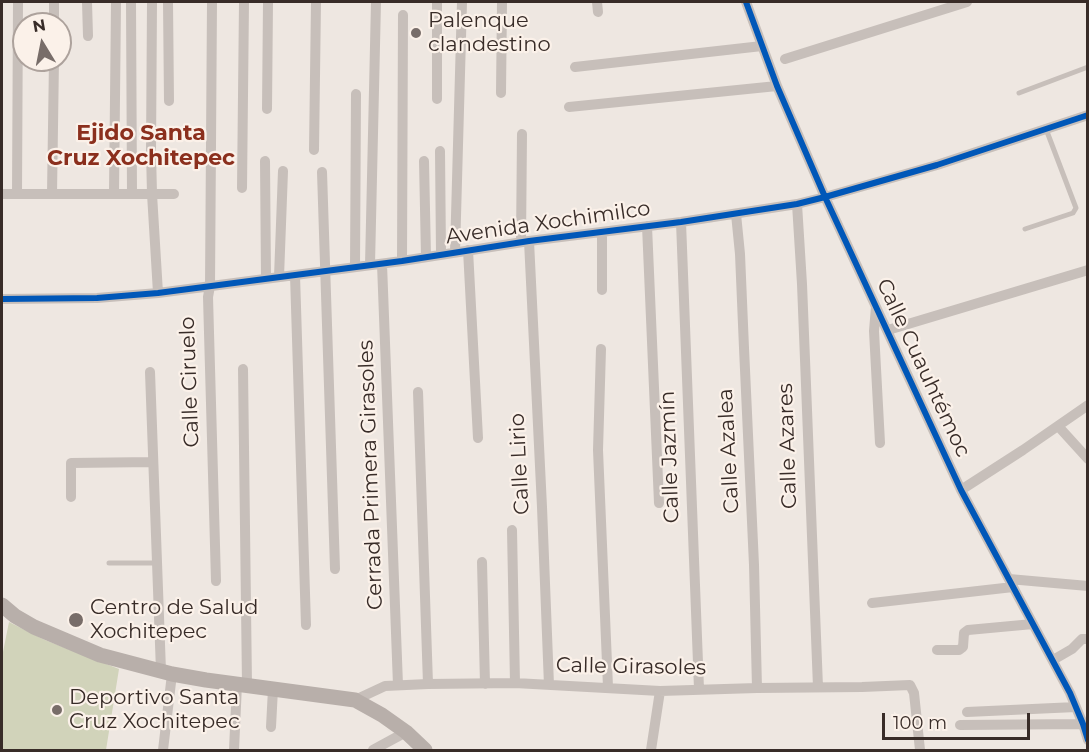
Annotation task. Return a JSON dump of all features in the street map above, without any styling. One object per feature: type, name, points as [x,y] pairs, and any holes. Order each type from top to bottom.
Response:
[{"type":"street","points":[[17,194],[18,2]]},
{"type":"street","points":[[87,2],[88,36]]},
{"type":"street","points":[[114,194],[116,2]]},
{"type":"street","points":[[131,2],[132,194]]},
{"type":"street","points":[[152,2],[152,195],[158,293]]},
{"type":"street","points":[[168,2],[169,100]]},
{"type":"street","name":"Calle Ciruelo","points":[[212,2],[210,286],[208,297],[216,581]]},
{"type":"street","points":[[242,188],[244,2]]},
{"type":"street","points":[[267,109],[268,2]]},
{"type":"street","points":[[314,150],[316,2]]},
{"type":"street","points":[[370,265],[376,2]]},
{"type":"street","points":[[437,2],[437,99]]},
{"type":"street","points":[[455,252],[462,2]]},
{"type":"street","points":[[501,93],[502,2]]},
{"type":"street","name":"Calle Cuauhtémoc","points":[[746,2],[777,86],[825,197],[961,490],[1070,693],[1088,740]]},
{"type":"street","points":[[785,59],[965,2]]},
{"type":"street","points":[[402,261],[403,15]]},
{"type":"street","points":[[575,67],[762,46]]},
{"type":"street","points":[[52,194],[54,72]]},
{"type":"street","points":[[569,106],[777,86]]},
{"type":"street","points":[[355,267],[356,94]]},
{"type":"street","name":"Avenida Xochimilco","points":[[2,299],[98,298],[158,293],[382,264],[525,241],[681,222],[797,204],[937,165],[1088,115]]},
{"type":"street","name":"Calle Lirio","points":[[522,134],[525,241],[542,507],[549,686]]},
{"type":"street","points":[[440,151],[441,254]]},
{"type":"street","points":[[265,161],[266,279]]},
{"type":"street","points":[[424,161],[426,257]]},
{"type":"street","points":[[279,277],[283,171]]},
{"type":"street","points":[[322,172],[335,569]]},
{"type":"street","points":[[2,194],[174,195]]},
{"type":"street","name":"Calle Azares","points":[[797,204],[818,687]]},
{"type":"street","name":"Calle Azalea","points":[[736,214],[740,254],[754,566],[757,688]]},
{"type":"street","name":"Calle Jazmín","points":[[681,222],[699,689]]},
{"type":"street","points":[[647,226],[659,503]]},
{"type":"street","points":[[602,232],[602,290]]},
{"type":"street","points":[[468,250],[478,438]]},
{"type":"street","name":"Cerrada Primera Girasoles","points":[[382,264],[398,685]]},
{"type":"street","points":[[888,330],[1088,270]]},
{"type":"street","points":[[295,275],[306,625]]},
{"type":"street","points":[[876,307],[874,331],[880,443]]},
{"type":"street","points":[[601,349],[598,450],[608,687]]},
{"type":"street","points":[[234,750],[242,685],[243,369]]},
{"type":"street","points":[[150,372],[157,562],[167,672],[163,750]]},
{"type":"street","points":[[418,392],[428,684]]},
{"type":"street","points":[[961,490],[1088,405]]},
{"type":"street","points":[[1058,426],[1088,459]]},
{"type":"street","points":[[71,497],[71,463],[153,462]]},
{"type":"street","points":[[512,530],[515,683]]},
{"type":"street","points":[[482,562],[485,684]]},
{"type":"street","points":[[872,603],[1011,583],[1088,586]]},
{"type":"street","points":[[2,607],[34,627],[100,655],[167,672],[242,685],[355,700],[406,732],[425,750]]},
{"type":"street","points":[[937,650],[963,648],[964,633],[968,630],[1033,624]]},
{"type":"street","points":[[1053,660],[1072,649],[1083,639],[1088,639]]},
{"type":"street","name":"Calle Girasoles","points":[[355,700],[385,686],[428,684],[515,683],[660,691],[910,685],[914,693],[920,750]]},
{"type":"street","points":[[271,727],[273,689]]},
{"type":"street","points":[[651,750],[660,691]]},
{"type":"street","points":[[967,712],[1076,707]]},
{"type":"street","points":[[960,725],[1083,723]]},
{"type":"street","points":[[373,750],[406,732]]},
{"type":"lane","points":[[1019,93],[1088,67]]},
{"type":"lane","points":[[1025,229],[1073,213],[1076,208],[1046,129]]},
{"type":"lane","points":[[109,563],[157,562]]},
{"type":"green space","name":"Deportivo Santa Cruz Xochitepec","points":[[9,622],[45,640],[119,669],[106,750],[2,750],[2,657]]},
{"type":"cycle path","points":[[746,2],[777,86],[825,197],[961,490],[1070,693],[1088,740]]},
{"type":"cycle path","points":[[2,299],[97,298],[158,293],[402,261],[797,204],[937,165],[1088,115]]},
{"type":"place","name":"Palenque clandestino","points":[[416,33]]},
{"type":"place","name":"Centro de Salud Xochitepec","points":[[76,620]]},
{"type":"place","name":"Deportivo Santa Cruz Xochitepec","points":[[57,710]]},
{"type":"district","name":"Ejido Santa Cruz Xochitepec","points":[[141,146]]}]
